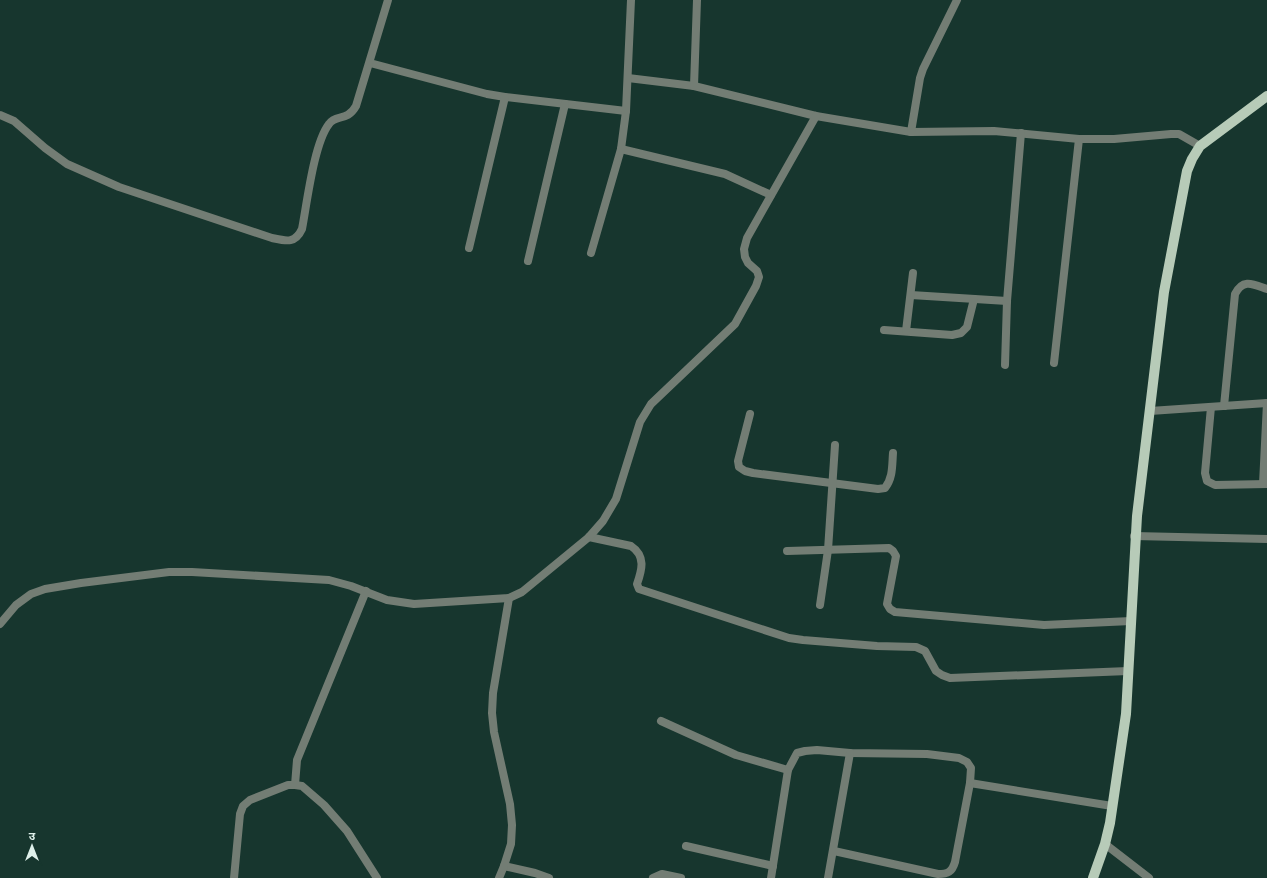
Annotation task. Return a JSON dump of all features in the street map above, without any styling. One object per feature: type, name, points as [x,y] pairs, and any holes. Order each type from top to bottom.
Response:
[{"type":"main road","points":[[1093,878],[1105,844],[1126,707],[1134,536],[1166,285],[1185,179],[1192,159],[1200,146],[1267,96]]},
{"type":"street","points":[[0,115],[14,121],[45,148],[67,164],[119,186],[272,238],[292,240],[299,236],[302,229],[316,157],[323,135],[328,124],[332,120],[348,116],[354,111],[370,63],[388,0]]},
{"type":"street","points":[[591,253],[621,149],[626,111],[631,0]]},
{"type":"street","points":[[694,86],[696,0]]},
{"type":"street","points":[[911,132],[922,69],[958,0]]},
{"type":"street","points":[[370,63],[505,97],[626,111]]},
{"type":"street","points":[[628,78],[694,86],[816,116],[911,132],[994,131],[1079,139],[1114,139],[1179,134],[1200,146]]},
{"type":"street","points":[[469,248],[505,97]]},
{"type":"street","points":[[528,261],[565,104]]},
{"type":"street","points":[[0,624],[16,605],[31,594],[45,589],[82,582],[169,572],[200,572],[329,580],[366,591],[388,600],[414,604],[510,598],[522,592],[589,536],[603,521],[616,499],[640,422],[651,404],[735,324],[756,286],[759,277],[757,271],[744,257],[744,249],[747,238],[816,116]]},
{"type":"street","points":[[1005,365],[1006,301],[1021,133]]},
{"type":"street","points":[[1054,363],[1079,139]]},
{"type":"street","points":[[621,149],[725,174],[771,195]]},
{"type":"street","points":[[906,331],[913,273]]},
{"type":"street","points":[[1224,406],[1235,294],[1239,287],[1244,283],[1267,289]]},
{"type":"street","points":[[911,295],[1006,301]]},
{"type":"street","points":[[884,330],[952,335],[961,333],[967,326],[974,299]]},
{"type":"street","points":[[1150,411],[1267,403],[1265,484],[1215,485],[1208,481],[1205,473],[1211,407]]},
{"type":"street","points":[[750,414],[738,461],[739,467],[753,474],[878,489],[885,488],[891,478],[893,453]]},
{"type":"street","points":[[820,605],[828,550],[835,445]]},
{"type":"street","points":[[589,536],[632,546],[636,549],[640,555],[643,567],[637,584],[639,589],[789,638],[916,648],[925,651],[936,671],[950,678],[1128,671]]},
{"type":"street","points":[[1134,536],[1267,539]]},
{"type":"street","points":[[787,551],[889,548],[896,556],[887,604],[890,609],[895,612],[1044,625],[1131,621]]},
{"type":"street","points":[[295,785],[297,760],[366,591]]},
{"type":"street","points":[[499,878],[511,844],[512,825],[510,804],[494,732],[492,713],[493,693],[510,598]]},
{"type":"street","points":[[660,721],[736,755],[788,770]]},
{"type":"street","points":[[771,878],[788,770],[798,754],[805,751],[817,750],[850,754],[927,754],[959,758],[968,762],[971,768],[970,783],[955,862],[953,869],[947,874],[938,874],[834,851]]},
{"type":"street","points":[[828,878],[850,754]]},
{"type":"street","points":[[970,783],[1112,806]]},
{"type":"street","points":[[234,878],[240,814],[243,806],[250,800],[281,788],[295,785],[302,786],[324,805],[347,831],[377,878]]},
{"type":"street","points":[[1105,844],[1149,878]]},
{"type":"street","points":[[686,846],[773,866]]},
{"type":"street","points":[[504,866],[536,873],[549,878]]},
{"type":"street","points":[[653,878],[662,874],[681,878]]}]
